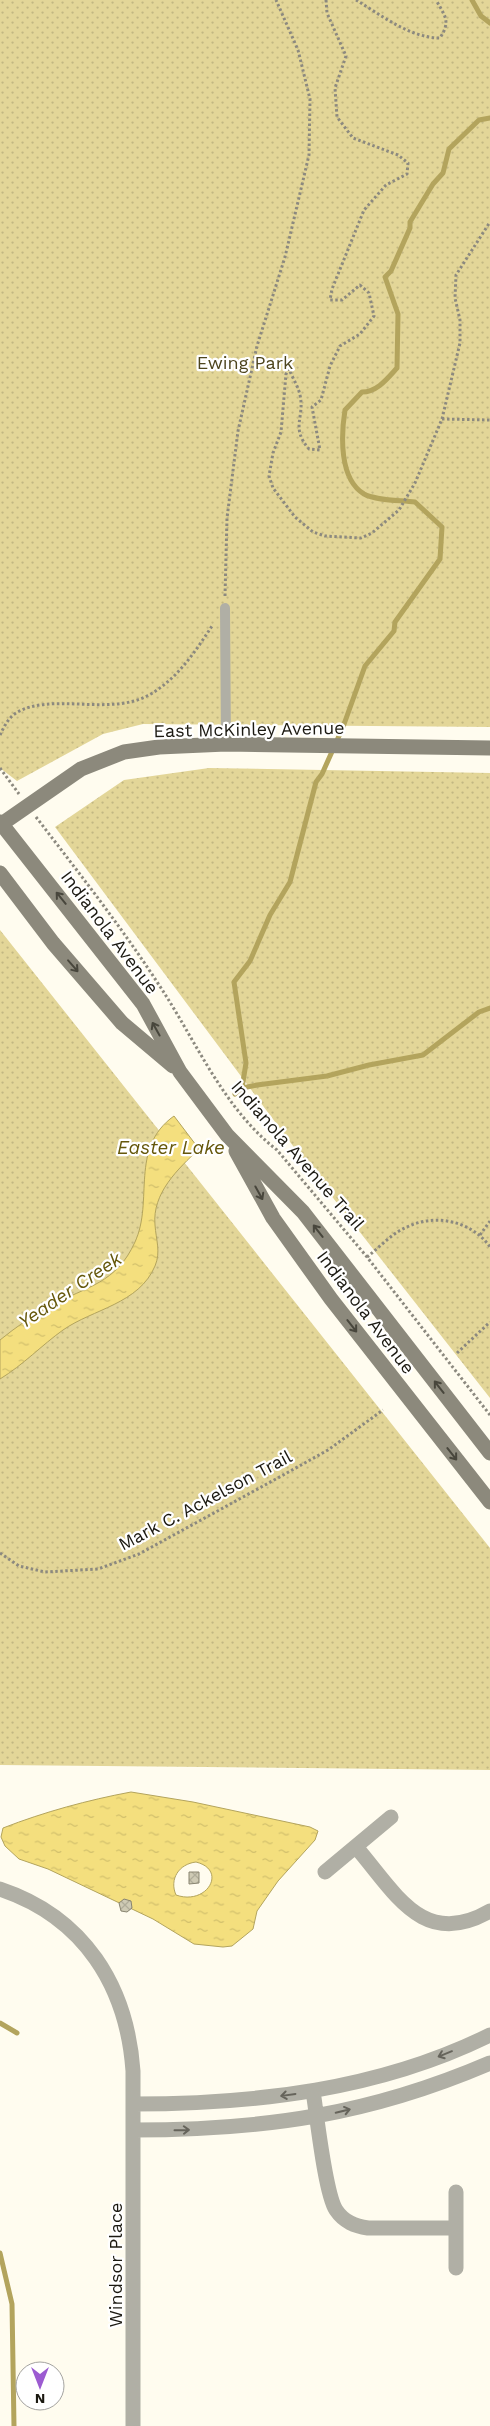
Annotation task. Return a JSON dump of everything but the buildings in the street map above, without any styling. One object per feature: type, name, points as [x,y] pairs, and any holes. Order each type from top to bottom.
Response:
[{"type":"main road","name":"East McKinley Avenue","points":[[0,823],[81,769],[124,752],[159,747],[226,744],[490,748]]},
{"type":"main road","name":"Indianola Avenue","points":[[0,823],[76,916],[142,1004],[180,1072],[227,1135],[273,1218],[320,1283],[490,1502]]},
{"type":"main road","name":"Indianola Avenue","points":[[0,873],[53,943],[122,1023],[180,1072]]},
{"type":"main road","name":"Indianola Avenue","points":[[227,1135],[303,1212],[490,1453]]},
{"type":"street","points":[[325,1872],[391,1817]]},
{"type":"street","points":[[356,1846],[406,1906],[421,1918],[436,1924],[450,1926],[465,1924],[490,1912]]},
{"type":"street","name":"Windsor Place","points":[[0,1889],[37,1905],[59,1920],[80,1939],[98,1961],[113,1986],[124,2014],[131,2044],[133,2104],[134,2426]]},
{"type":"street","points":[[133,2104],[231,2102],[313,2091],[398,2070],[490,2035]]},
{"type":"street","points":[[133,2130],[230,2128],[317,2116],[399,2097],[490,2062]]},
{"type":"street","points":[[313,2091],[331,2200],[344,2219],[356,2226],[368,2228],[456,2228]]},
{"type":"street","points":[[456,2192],[456,2268]]},
{"type":"lane","points":[[225,608],[226,744]]},
{"type":"path","points":[[0,735],[5,724],[14,714],[25,709],[66,705],[110,706],[147,696],[176,676],[225,608],[228,518],[238,431],[256,346],[285,257],[309,155],[310,98],[298,50],[276,0]]},
{"type":"path","points":[[326,0],[327,13],[346,56],[335,88],[337,117],[353,138],[398,155],[408,163],[407,174],[386,185],[364,210],[332,289],[330,300],[342,300],[360,285],[369,293],[374,316],[360,334],[340,346],[330,366],[321,400],[312,407],[320,450],[309,449],[301,440],[297,430],[300,396],[289,369],[286,374],[281,432],[272,453],[268,476],[272,488],[295,517],[313,532],[325,536],[361,538],[372,533],[399,510],[411,490],[442,419],[460,343],[460,320],[455,298],[456,275],[490,222]]},
{"type":"path","points":[[356,0],[395,24],[428,38],[440,38],[447,28],[446,18],[436,0]]},
{"type":"path","points":[[442,419],[490,420]]},
{"type":"path","points":[[0,768],[17,791]]},
{"type":"path","name":"Indianola Avenue Trail","points":[[46,830],[146,965],[210,1072],[260,1137],[277,1150],[367,1257],[490,1415]]},
{"type":"path","points":[[367,1257],[405,1227],[419,1222],[436,1220],[453,1222],[480,1235],[490,1247]]},
{"type":"path","points":[[480,1235],[490,1221]]},
{"type":"path","points":[[457,1353],[490,1322]]},
{"type":"path","name":"Mark C. Ackelson Trail","points":[[0,1553],[19,1566],[44,1572],[70,1572],[106,1566],[138,1554],[328,1450],[383,1410]]},
{"type":"green space","name":"Ewing Park","points":[[0,0],[490,0],[490,727],[143,724],[103,734],[17,781],[0,768]]},
{"type":"green space","points":[[209,768],[490,773],[490,1398],[308,1166],[55,827],[124,780]]},
{"type":"green space","points":[[0,930],[490,1548],[490,1770],[0,1765]]},
{"type":"water","name":"Easter Lake","points":[[174,1116],[199,1149],[168,1182],[158,1202],[155,1213],[155,1225],[158,1256],[148,1279],[127,1297],[63,1330],[17,1368],[0,1379],[0,1340],[43,1310],[110,1275],[127,1256],[135,1242],[140,1226],[147,1159],[152,1143],[160,1129]]},
{"type":"water","points":[[131,1792],[193,1802],[310,1827],[318,1831],[315,1840],[278,1881],[257,1911],[253,1929],[232,1946],[194,1944],[153,1919],[48,1869],[19,1859],[5,1846],[1,1837],[3,1828],[19,1822],[66,1807]],"holes":[[[196,1862],[206,1866],[211,1872],[212,1879],[210,1886],[204,1892],[197,1896],[176,1895],[174,1883],[180,1869]]]},
{"type":"waterway","points":[[472,0],[481,16],[490,23]]},
{"type":"waterway","points":[[242,1088],[246,1063],[234,982],[250,961],[270,915],[290,882],[316,782],[322,774],[343,727],[365,666],[394,631],[395,622],[440,559],[442,527],[415,502],[369,496],[356,487],[350,478],[346,467],[343,444],[345,410],[362,392],[377,387],[397,368],[398,314],[385,277],[391,271],[410,228],[410,222],[433,184],[443,173],[449,149],[479,120],[490,118]]},
{"type":"waterway","name":"Yeader Creek","points":[[235,1094],[242,1088],[327,1076],[369,1065],[423,1055],[479,1012],[490,1008]]},
{"type":"waterway","points":[[0,2023],[17,2033]]},
{"type":"waterway","points":[[0,2253],[12,2304],[14,2426]]}]
